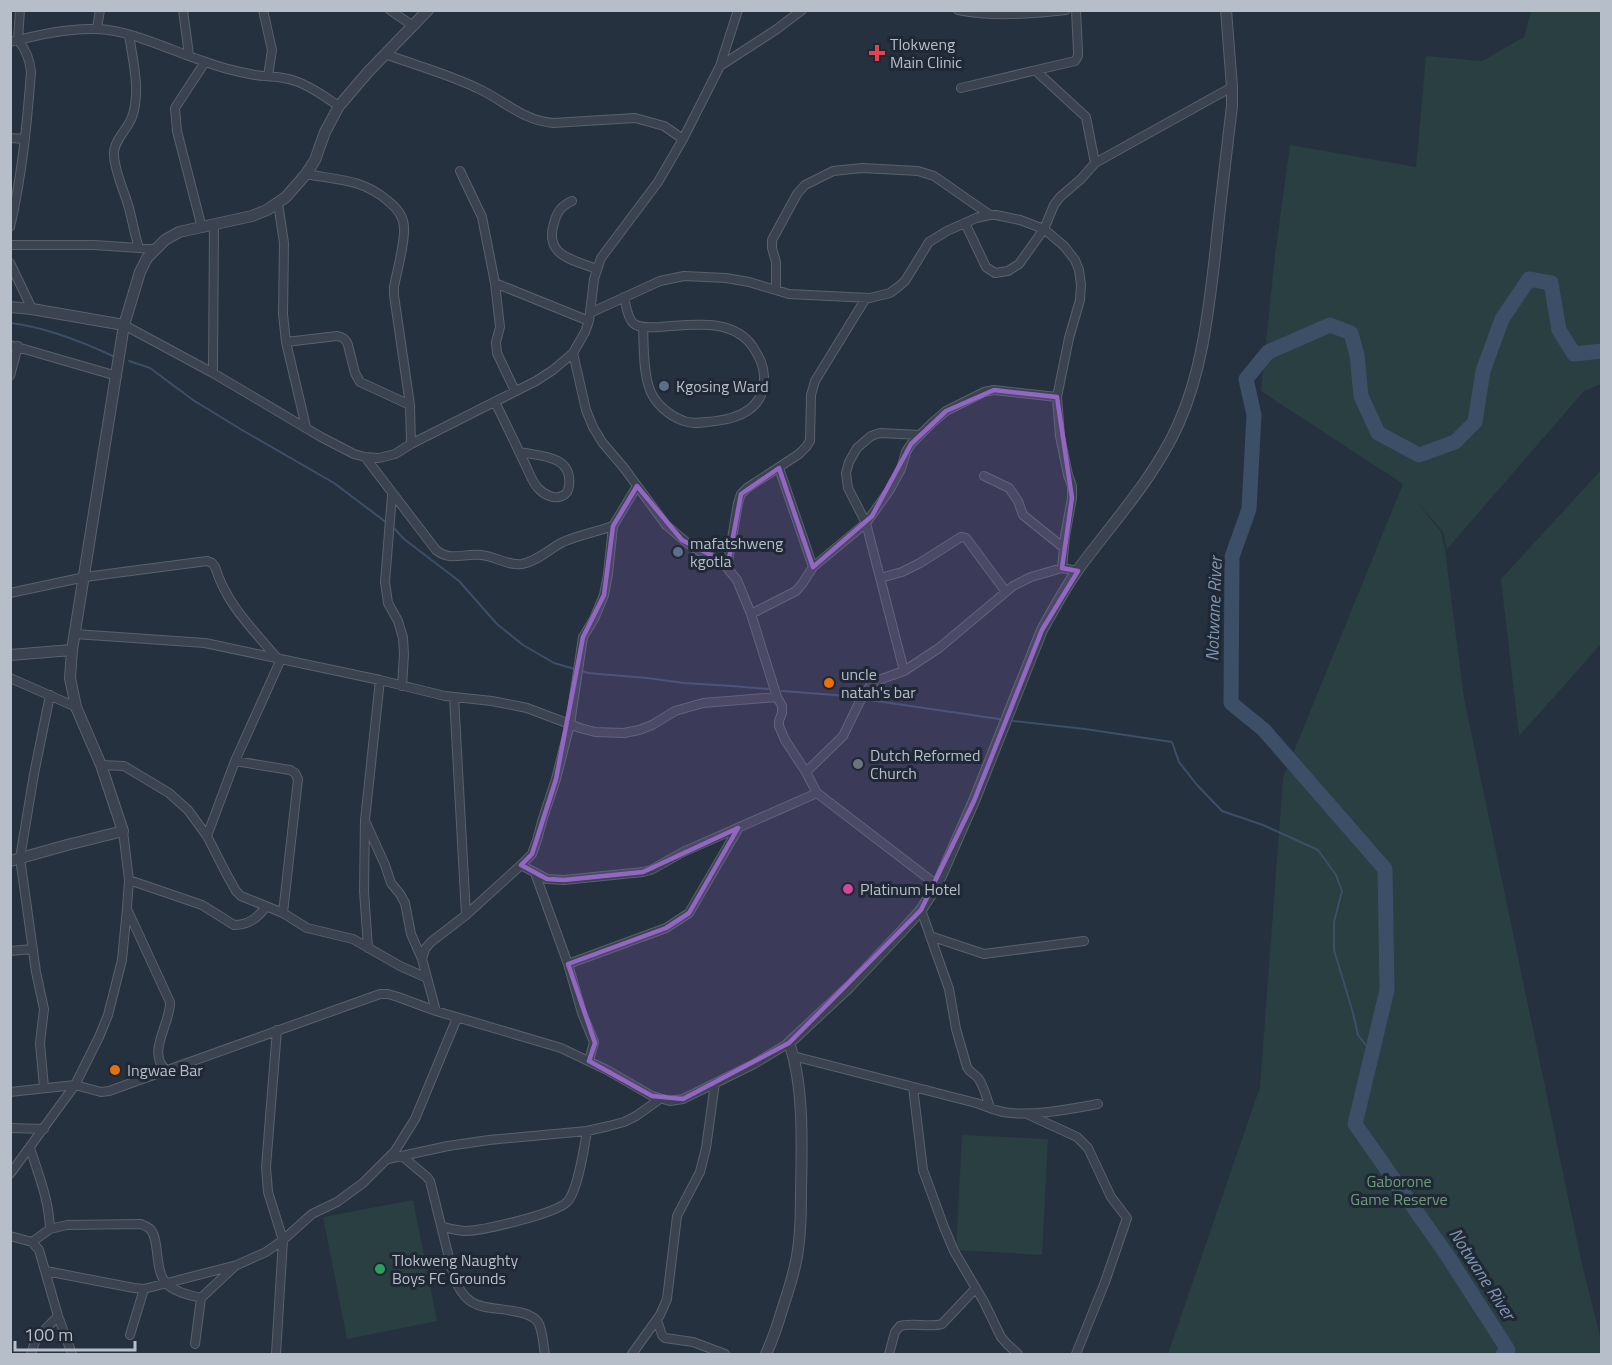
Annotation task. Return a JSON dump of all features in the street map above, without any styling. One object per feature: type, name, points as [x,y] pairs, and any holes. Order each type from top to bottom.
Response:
[{"type":"street","points":[[14,41],[20,10]]},
{"type":"street","points":[[97,28],[100,10]]},
{"type":"street","points":[[183,10],[189,55]]},
{"type":"street","points":[[263,10],[272,50],[268,76]]},
{"type":"street","points":[[390,10],[413,26]]},
{"type":"street","points":[[10,1174],[75,1085],[108,1015],[122,960],[129,880],[123,831],[101,765],[76,707],[70,678],[72,650],[124,325],[140,272],[154,249],[179,232],[252,216],[267,210],[286,197],[315,160],[325,132],[339,106],[384,54],[428,10]]},
{"type":"street","points":[[10,307],[124,325],[354,454],[364,458],[386,457],[536,381],[573,353],[585,332],[596,269],[601,258],[658,182],[683,140],[720,66],[738,10]]},
{"type":"street","points":[[720,66],[802,10]]},
{"type":"street","points":[[958,10],[1012,15],[1066,10]]},
{"type":"street","points":[[961,88],[1069,63],[1077,58],[1076,10]]},
{"type":"street","points":[[10,1092],[75,1085],[101,1092],[162,1065],[277,1030],[380,994],[388,994],[457,1018],[561,1048],[660,1099],[675,1102],[754,1064],[789,1044],[849,987],[921,910],[937,885],[974,801],[1041,630],[1078,571],[1155,466],[1178,426],[1194,382],[1203,343],[1232,106],[1226,10]]},
{"type":"street","points":[[14,41],[97,28],[129,35],[205,62],[254,74],[294,80],[339,106]]},
{"type":"street","points":[[129,35],[136,93],[132,117],[113,153],[139,248]]},
{"type":"street","points":[[10,227],[26,139],[30,61],[23,47],[14,41]]},
{"type":"street","points":[[384,54],[477,88],[521,114],[541,122],[635,118],[664,126],[683,140]]},
{"type":"street","points":[[202,228],[177,131],[175,108],[205,62]]},
{"type":"street","points":[[1036,71],[1086,117],[1095,163]]},
{"type":"street","points":[[965,223],[986,267],[995,273],[1014,268],[1044,229],[1060,197],[1095,163],[1232,87]]},
{"type":"street","points":[[10,138],[26,139]]},
{"type":"street","points":[[776,290],[776,262],[772,240],[797,194],[806,185],[833,171],[862,168],[918,171],[934,176],[990,215]]},
{"type":"street","points":[[460,171],[482,217],[495,283],[500,327],[496,342],[497,353],[515,391]]},
{"type":"street","points":[[306,174],[362,184],[376,191],[394,206],[403,220],[404,230],[394,295],[410,405],[411,444]]},
{"type":"street","points":[[572,201],[562,207],[556,215],[551,232],[553,244],[561,255],[596,269]]},
{"type":"street","points":[[278,203],[284,243],[283,314],[286,342],[306,427]]},
{"type":"street","points":[[495,283],[589,317],[624,297],[660,281],[684,276],[726,278],[789,294],[866,298],[880,296],[898,287],[905,281],[929,242],[976,218],[990,215],[1020,220],[1044,229],[1065,246],[1076,260],[1081,285],[1080,300],[1069,338],[1057,397],[1060,436],[1072,486],[1062,568]]},
{"type":"street","points":[[213,373],[214,225]]},
{"type":"street","points":[[10,245],[94,244],[154,249]]},
{"type":"street","points":[[10,263],[32,309]]},
{"type":"street","points":[[624,297],[631,320],[643,328],[703,324],[733,330],[748,340],[764,366],[762,391],[756,403],[732,420],[695,423],[684,421],[663,409],[649,387],[643,328]]},
{"type":"street","points":[[727,568],[741,494],[799,454],[810,441],[811,395],[815,381],[866,298]]},
{"type":"street","points":[[286,342],[342,337],[348,345],[355,373],[360,382],[410,405]]},
{"type":"street","points":[[10,376],[14,346],[117,376]]},
{"type":"street","points":[[573,353],[586,410],[602,442],[666,525],[692,547],[717,559],[737,580],[782,706],[779,726],[817,793],[937,885]]},
{"type":"street","points":[[751,614],[796,591],[813,567],[866,523],[889,491],[901,469],[906,452],[920,435],[946,411],[984,392],[994,390],[1057,397]]},
{"type":"street","points":[[495,402],[519,452],[535,485],[539,490],[554,498],[566,494],[569,489],[568,475],[559,460],[519,452]]},
{"type":"street","points":[[904,670],[866,523],[848,488],[846,473],[857,448],[871,436],[880,433],[920,435]]},
{"type":"street","points":[[364,458],[443,556],[480,554],[512,564],[522,564],[536,559],[564,542],[612,526]]},
{"type":"street","points":[[778,468],[813,567]]},
{"type":"street","points":[[984,476],[1009,489],[1018,501],[1023,515],[1064,548]]},
{"type":"street","points":[[422,959],[425,949],[431,942],[466,915],[532,854],[556,779],[570,724],[583,637],[604,595],[612,526],[637,486]]},
{"type":"street","points":[[392,495],[385,582],[388,603],[398,621],[403,638],[402,686]]},
{"type":"street","points":[[880,578],[902,572],[920,563],[961,537],[966,538],[1006,592]]},
{"type":"street","points":[[10,593],[85,577],[196,562],[212,563],[228,599],[279,658]]},
{"type":"street","points":[[806,772],[843,736],[861,699],[871,685],[904,670],[939,648],[1013,586],[1031,577],[1062,568],[1078,571]]},
{"type":"street","points":[[75,634],[205,643],[454,697],[527,708],[595,732],[624,733],[639,730],[689,706],[777,697]]},
{"type":"street","points":[[10,655],[72,650]]},
{"type":"street","points":[[207,836],[235,760],[279,658]]},
{"type":"street","points":[[10,678],[76,707]]},
{"type":"street","points":[[368,948],[364,891],[365,820],[380,680]]},
{"type":"street","points":[[44,1088],[40,1043],[44,1010],[15,860],[50,695]]},
{"type":"street","points":[[454,697],[466,915]]},
{"type":"street","points":[[235,760],[290,770],[298,779],[283,914]]},
{"type":"street","points":[[101,765],[124,766],[169,793],[188,810],[207,836],[236,891],[241,896],[283,914],[307,928],[345,936],[427,978]]},
{"type":"street","points":[[521,865],[547,879],[564,880],[643,872],[817,793]]},
{"type":"street","points":[[365,820],[391,883],[405,903],[411,934],[422,959],[436,1011]]},
{"type":"street","points":[[567,964],[666,928],[689,913],[738,828]]},
{"type":"street","points":[[15,860],[123,831]]},
{"type":"street","points":[[535,873],[594,1048],[589,1061]]},
{"type":"street","points":[[129,880],[202,905],[231,925],[239,926],[257,917],[266,906]]},
{"type":"street","points":[[127,908],[170,1002],[170,1009],[158,1047],[162,1065]]},
{"type":"street","points":[[921,910],[949,989],[956,1029],[967,1066],[970,1072],[978,1077],[990,1108]]},
{"type":"street","points":[[930,936],[984,954],[1084,941]]},
{"type":"street","points":[[10,951],[33,949]]},
{"type":"street","points":[[46,1271],[144,1288],[237,1264],[266,1252],[312,1214],[337,1202],[363,1183],[395,1151],[415,1119],[457,1018]]},
{"type":"street","points":[[276,1354],[283,1240],[268,1192],[266,1167],[277,1030]]},
{"type":"street","points":[[766,1354],[792,1281],[798,1249],[802,1160],[801,1125],[794,1056],[789,1044]]},
{"type":"street","points":[[794,1056],[1004,1112],[1061,1111],[1098,1104]]},
{"type":"street","points":[[632,1354],[657,1320],[667,1299],[677,1216],[700,1172],[706,1148],[715,1083]]},
{"type":"street","points":[[913,1087],[923,1170],[954,1251],[984,1302],[1000,1336],[1018,1354]]},
{"type":"street","points":[[387,1159],[489,1140],[587,1131],[624,1122],[660,1099]]},
{"type":"street","points":[[1024,1113],[1077,1137],[1088,1148],[1111,1197],[1127,1218],[1105,1282],[1076,1354]]},
{"type":"street","points":[[10,1128],[44,1130]]},
{"type":"street","points":[[441,1226],[452,1230],[467,1231],[537,1216],[558,1209],[568,1201],[575,1188],[587,1131]]},
{"type":"street","points":[[30,1148],[47,1200],[50,1229]]},
{"type":"street","points":[[402,1156],[430,1181],[457,1287],[463,1295],[482,1308],[519,1312],[531,1316],[539,1324],[545,1354]]},
{"type":"street","points":[[32,1242],[50,1229],[67,1225],[141,1224],[149,1228],[155,1237],[159,1269],[166,1283],[179,1291],[201,1298]]},
{"type":"street","points":[[10,1236],[32,1242],[39,1250],[58,1316],[72,1354]]},
{"type":"street","points":[[195,1344],[201,1298],[237,1264]]},
{"type":"street","points":[[209,1272],[217,1284]]},
{"type":"street","points":[[130,1335],[144,1288]]},
{"type":"street","points":[[889,1354],[895,1332],[900,1326],[942,1324],[976,1288]]},
{"type":"street","points":[[31,1354],[36,1339],[58,1316]]},
{"type":"street","points":[[657,1320],[665,1338],[693,1342],[725,1354]]},
{"type":"highlighted area","points":[[994,390],[1057,397],[1072,498],[1062,568],[1078,571],[1042,630],[974,801],[921,910],[789,1043],[683,1099],[652,1096],[589,1061],[595,1043],[568,964],[666,928],[689,913],[738,828],[643,872],[564,880],[547,879],[521,865],[532,854],[556,779],[583,637],[604,595],[613,526],[637,486],[682,540],[728,564],[741,494],[779,468],[813,567],[872,516],[911,444],[946,411]]},
{"type":"green space","name":"Gaborone Game Reserve","points":[[1531,11],[1601,11],[1601,384],[1584,391],[1447,549],[1443,532],[1416,501],[1441,532],[1445,550],[1464,698],[1582,1264],[1601,1340],[1601,1354],[1168,1354],[1260,1087],[1283,778],[1403,484],[1261,391],[1275,255],[1290,145],[1416,167],[1426,56],[1482,61],[1524,37]]},
{"type":"green space","points":[[1601,470],[1601,644],[1519,736],[1501,579]]},
{"type":"green space","points":[[962,1135],[1048,1139],[1042,1255],[956,1250]]},
{"type":"green space","name":"Tlokweng Naughty Boys FC Grounds","points":[[413,1200],[437,1321],[347,1339],[323,1217]]},
{"type":"waterway","name":"Notwane River","points":[[1503,1354],[1508,1350],[1447,1255],[1355,1124],[1387,990],[1385,869],[1264,730],[1231,703],[1232,557],[1249,509],[1254,415],[1246,379],[1268,352],[1330,325],[1351,333],[1357,355],[1361,396],[1378,433],[1419,455],[1455,442],[1475,422],[1483,371],[1502,319],[1529,279],[1551,283],[1559,330],[1574,354],[1602,351]]},
{"type":"waterway","points":[[10,323],[64,336],[115,357]]},
{"type":"waterway","points":[[129,361],[150,368],[193,400],[334,483],[387,523]]},
{"type":"waterway","points":[[392,526],[404,539],[459,581],[497,624],[523,645],[554,663],[588,673],[768,689]]},
{"type":"waterway","points":[[782,691],[857,698]]},
{"type":"waterway","points":[[863,699],[999,719]]},
{"type":"waterway","points":[[1013,721],[1172,742],[1179,762],[1222,811],[1263,825],[1318,850],[1336,875],[1342,891],[1334,922],[1334,950],[1358,1035],[1372,1053]]},
{"type":"place","name":"Tlokweng Main Clinic","points":[[877,53]]},
{"type":"place","name":"Kgosing Ward","points":[[664,386]]},
{"type":"place","name":"mafatshweng kgotla","points":[[678,552]]},
{"type":"place","name":"uncle natah's bar","points":[[829,683]]},
{"type":"place","name":"Dutch Reformed Church","points":[[858,764]]},
{"type":"place","name":"Platinum Hotel","points":[[848,889]]},
{"type":"place","name":"Ingwae Bar","points":[[115,1070]]},
{"type":"place","name":"Tlokweng Naughty Boys FC Grounds","points":[[380,1269]]}]
